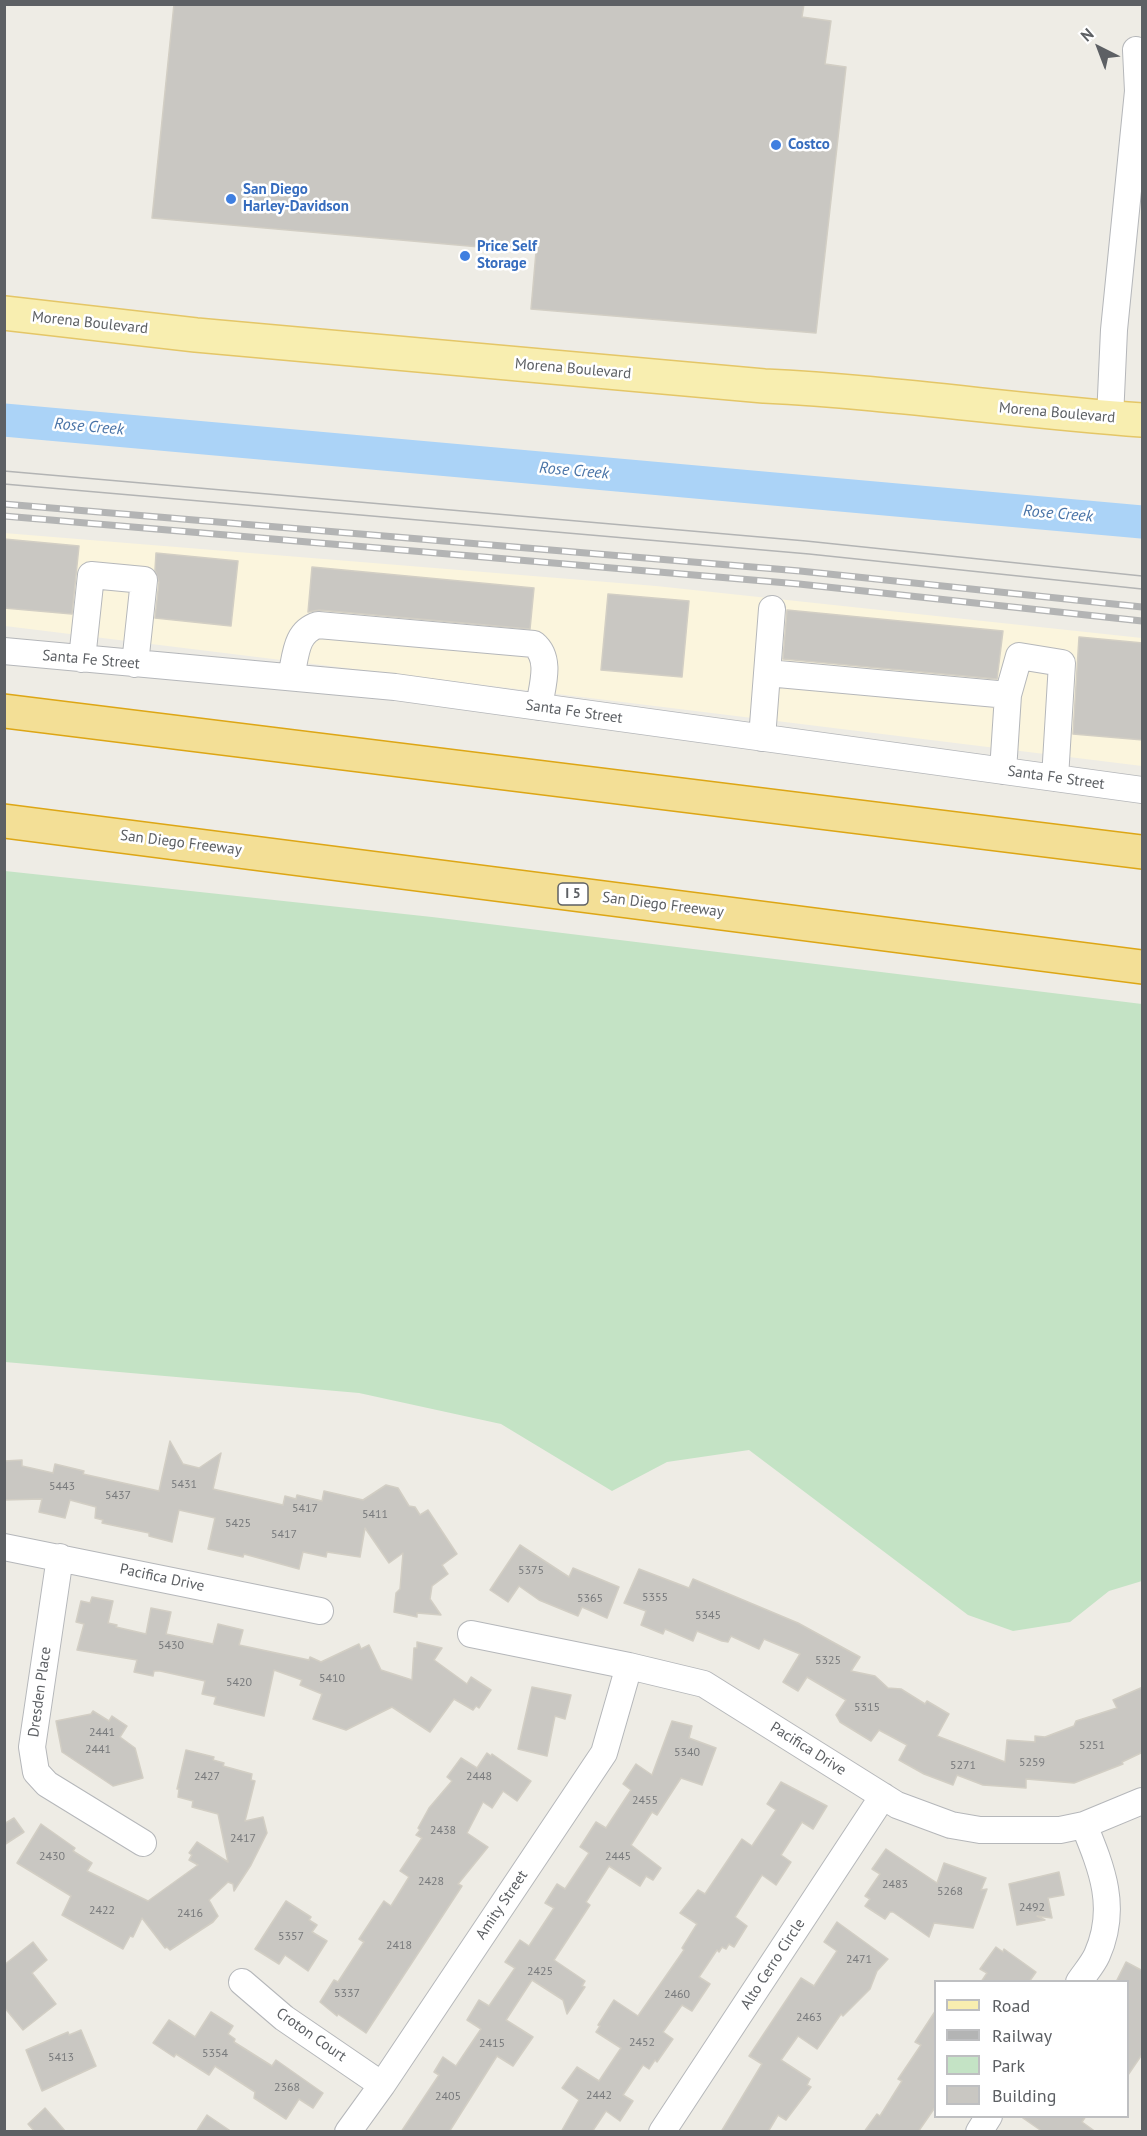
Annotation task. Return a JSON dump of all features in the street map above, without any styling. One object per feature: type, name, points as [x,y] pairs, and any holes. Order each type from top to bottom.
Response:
[{"type":"highway","points":[[4,711],[1143,852]]},
{"type":"highway","name":"San Diego Freeway","points":[[4,821],[1143,967]]},
{"type":"main road","name":"Morena Boulevard","points":[[4,313],[196,335],[764,386],[848,390],[1143,420]]},
{"type":"street","points":[[1110,418],[1114,330],[1138,91],[1136,50]]},
{"type":"street","points":[[82,659],[91,575],[144,580],[135,663]]},
{"type":"street","points":[[762,738],[772,609]]},
{"type":"street","points":[[291,677],[300,638],[307,628],[318,625],[534,644],[541,650],[545,661],[539,707]]},
{"type":"street","name":"Santa Fe Street","points":[[4,651],[395,687],[1143,790]]},
{"type":"street","points":[[1003,771],[1008,695],[1019,656],[1062,663],[1055,778]]},
{"type":"street","points":[[767,672],[1008,695]]},
{"type":"street","name":"Pacifica Drive","points":[[4,1547],[320,1611]]},
{"type":"street","name":"Dresden Place","points":[[60,1557],[32,1747],[36,1772],[47,1784],[143,1843]]},
{"type":"street","name":"Pacifica Drive","points":[[471,1634],[629,1666],[704,1684],[897,1805],[951,1825],[980,1830],[1060,1830],[1084,1826],[1143,1801]]},
{"type":"street","name":"Amity Street","points":[[348,2132],[382,2085],[604,1753],[629,1666]]},
{"type":"street","name":"Alto Cerro Circle","points":[[662,2132],[883,1796]]},
{"type":"street","points":[[1080,1980],[1097,1955],[1108,1911],[1104,1874],[1084,1826]]},
{"type":"street","name":"Croton Court","points":[[242,1983],[284,2018],[382,2085]]},
{"type":"street","points":[[979,2132],[988,2118]]},
{"type":"shaded area","points":[[4,533],[656,586],[1142,638],[1142,766],[5,626]]},
{"type":"green space","points":[[5,871],[432,917],[1142,1004],[1142,1581],[1109,1591],[1070,1622],[1013,1631],[968,1615],[749,1450],[667,1462],[612,1491],[501,1424],[359,1393],[5,1362]]},
{"type":"building","points":[[174,4],[804,4],[802,17],[831,21],[825,64],[846,67],[816,333],[531,309],[536,252],[152,218]]},
{"type":"building","points":[[4,539],[79,546],[72,614],[4,608]]},
{"type":"building","points":[[156,553],[238,561],[231,626],[155,618],[159,582],[155,570]]},
{"type":"building","points":[[312,567],[534,588],[530,629],[319,610],[308,612]]},
{"type":"building","points":[[608,594],[689,601],[682,677],[601,670]]},
{"type":"building","points":[[787,610],[1003,631],[997,679],[783,659]]},
{"type":"building","points":[[1079,637],[1143,643],[1143,740],[1073,734]]},
{"type":"building","points":[[170,1441],[183,1464],[199,1468],[221,1453],[213,1489],[283,1505],[285,1496],[296,1499],[297,1495],[322,1501],[324,1491],[363,1500],[386,1485],[398,1488],[409,1506],[415,1507],[420,1515],[428,1510],[457,1554],[442,1565],[448,1574],[432,1586],[430,1599],[441,1615],[417,1613],[417,1617],[394,1612],[396,1593],[400,1589],[403,1553],[389,1563],[365,1528],[360,1557],[327,1552],[326,1557],[303,1552],[299,1569],[244,1554],[243,1557],[208,1549],[215,1518],[179,1510],[172,1542],[149,1536],[149,1533],[102,1523],[103,1520],[95,1518],[96,1507],[70,1500],[65,1518],[39,1512],[42,1499],[4,1500],[4,1461],[22,1460],[22,1466],[53,1473],[55,1464],[84,1471],[83,1474],[159,1491]]},
{"type":"building","points":[[520,1545],[569,1577],[573,1568],[619,1587],[607,1618],[582,1607],[578,1616],[539,1600],[519,1586],[508,1602],[490,1590]]},
{"type":"building","points":[[639,1569],[689,1588],[693,1579],[798,1623],[860,1657],[851,1671],[875,1676],[888,1688],[901,1689],[925,1704],[927,1701],[949,1714],[937,1736],[1005,1762],[1007,1740],[1035,1742],[1035,1736],[1045,1737],[1074,1726],[1076,1721],[1117,1708],[1113,1700],[1143,1687],[1143,1752],[1122,1762],[1123,1764],[1074,1783],[1026,1779],[1026,1788],[983,1785],[957,1775],[953,1785],[924,1774],[899,1760],[907,1745],[879,1730],[871,1741],[840,1722],[836,1715],[846,1700],[807,1677],[798,1691],[783,1682],[800,1654],[764,1639],[759,1649],[731,1636],[728,1642],[697,1631],[693,1641],[665,1629],[663,1634],[641,1625],[646,1611],[624,1603]]},
{"type":"building","points":[[92,1597],[113,1601],[108,1623],[146,1634],[151,1608],[171,1612],[166,1634],[213,1644],[218,1624],[243,1630],[239,1645],[309,1660],[310,1657],[321,1662],[359,1644],[361,1649],[369,1645],[381,1670],[412,1680],[414,1648],[417,1648],[417,1642],[442,1648],[434,1660],[467,1684],[471,1677],[491,1690],[479,1708],[476,1706],[473,1710],[454,1699],[430,1732],[392,1707],[346,1730],[313,1719],[322,1694],[300,1685],[302,1680],[274,1670],[264,1716],[214,1704],[216,1697],[202,1694],[205,1681],[160,1671],[154,1671],[153,1676],[134,1672],[137,1660],[77,1650],[84,1624],[76,1622],[81,1601],[90,1603]]},
{"type":"building","points":[[532,1687],[571,1695],[565,1719],[555,1716],[547,1756],[518,1749]]},
{"type":"building","points":[[93,1711],[109,1721],[112,1716],[127,1726],[120,1737],[135,1748],[143,1778],[113,1786],[62,1752],[56,1721],[91,1714]]},
{"type":"building","points":[[672,1721],[692,1726],[689,1738],[716,1748],[702,1785],[681,1778],[657,1815],[652,1812],[631,1845],[661,1868],[653,1880],[646,1876],[640,1886],[609,1866],[586,1902],[590,1905],[554,1960],[585,1981],[582,1986],[585,1987],[567,2014],[563,2000],[532,1980],[506,2020],[533,2037],[513,2066],[497,2056],[449,2132],[401,2132],[439,2075],[434,2072],[443,2057],[456,2066],[481,2029],[467,2020],[479,2000],[489,2006],[515,1968],[505,1962],[520,1940],[529,1946],[554,1908],[545,1903],[557,1884],[565,1889],[589,1853],[580,1847],[596,1822],[606,1828],[631,1790],[623,1784],[636,1764],[652,1775]]},
{"type":"building","points":[[186,1750],[214,1757],[213,1760],[224,1763],[223,1766],[252,1774],[251,1780],[255,1781],[245,1821],[263,1817],[267,1833],[251,1865],[234,1891],[233,1884],[228,1882],[209,1900],[218,1916],[213,1922],[170,1950],[165,1948],[142,1918],[133,1937],[130,1936],[123,1949],[62,1915],[71,1896],[17,1863],[41,1824],[75,1848],[73,1851],[92,1863],[87,1871],[148,1901],[198,1865],[189,1860],[192,1855],[189,1853],[197,1842],[228,1862],[218,1814],[192,1807],[193,1801],[178,1797],[179,1789],[177,1789]]},
{"type":"building","points":[[487,1753],[491,1756],[492,1754],[531,1781],[517,1801],[503,1791],[492,1808],[483,1802],[467,1833],[488,1847],[458,1884],[462,1886],[366,2033],[338,2014],[337,2016],[320,2002],[334,1980],[338,1982],[364,1942],[359,1939],[384,1901],[391,1906],[409,1877],[400,1871],[422,1838],[416,1835],[429,1808],[452,1781],[447,1777],[461,1758],[477,1768]]},
{"type":"building","points":[[781,1782],[827,1806],[813,1829],[802,1822],[781,1855],[791,1862],[776,1885],[762,1875],[735,1917],[747,1926],[734,1947],[729,1944],[726,1949],[722,1947],[719,1952],[717,1950],[699,1977],[710,1984],[692,2011],[682,2005],[663,2032],[673,2039],[657,2062],[655,2060],[649,2069],[643,2065],[623,2095],[633,2101],[620,2121],[606,2111],[592,2132],[561,2132],[579,2100],[562,2088],[577,2067],[599,2081],[621,2048],[596,2032],[600,2026],[598,2025],[614,2000],[638,2016],[684,1950],[682,1948],[697,1924],[680,1913],[698,1890],[705,1894],[742,1839],[752,1846],[776,1810],[767,1804]]},
{"type":"building","points":[[14,1818],[24,1832],[4,1845],[4,1824]]},
{"type":"building","points":[[886,1849],[937,1883],[944,1863],[986,1878],[981,1890],[987,1889],[973,1928],[934,1923],[929,1937],[893,1912],[890,1912],[885,1919],[865,1906],[870,1899],[865,1896],[880,1874],[872,1869]]},
{"type":"building","points":[[1059,1872],[1064,1895],[1048,1898],[1052,1918],[1037,1916],[1045,1920],[1017,1925],[1009,1884]]},
{"type":"building","points":[[286,1901],[311,1917],[309,1920],[317,1925],[312,1932],[327,1941],[308,1971],[285,1955],[279,1964],[255,1949]]},
{"type":"building","points":[[837,1922],[888,1959],[877,1971],[870,1989],[843,2016],[841,2014],[817,2049],[798,2036],[781,2060],[810,2079],[807,2085],[811,2087],[786,2120],[778,2115],[768,2132],[721,2132],[762,2064],[749,2056],[801,1978],[814,1986],[837,1951],[824,1942]]},
{"type":"building","points":[[33,1942],[47,1960],[32,1973],[56,2004],[23,2030],[4,2007],[4,1965]]},
{"type":"building","points":[[996,1947],[1003,1952],[1004,1949],[1036,1972],[1030,1980],[982,1980],[987,1973],[980,1969]]},
{"type":"building","points":[[1126,1962],[1143,1971],[1143,2053],[1129,2074],[1129,1980],[1117,1980]]},
{"type":"building","points":[[211,2012],[233,2026],[228,2034],[235,2039],[234,2042],[272,2066],[276,2060],[323,2093],[313,2108],[299,2099],[286,2119],[254,2098],[255,2092],[215,2066],[209,2075],[176,2054],[174,2057],[153,2043],[169,2020],[195,2037]]},
{"type":"building","points":[[934,2013],[934,2109],[918,2132],[864,2132],[877,2114],[880,2116],[902,2081],[898,2079],[921,2045],[915,2042]]},
{"type":"building","points":[[81,2030],[96,2066],[42,2091],[26,2050],[68,2032],[69,2035]]},
{"type":"building","points":[[45,2108],[66,2132],[35,2132],[28,2124]]},
{"type":"building","points":[[207,2115],[232,2132],[196,2132]]},
{"type":"building","points":[[1023,2118],[1085,2118],[1082,2122],[1096,2132],[1043,2132]]},
{"type":"waterway","name":"Rose Creek","points":[[4,420],[1142,522]]},
{"type":"tram line","points":[[4,471],[806,541],[1142,576]]},
{"type":"tram line","points":[[4,484],[809,554],[1142,589]]},
{"type":"railway","points":[[4,504],[800,571],[1142,607]]},
{"type":"railway","points":[[4,516],[799,584],[1142,621]]},
{"type":"place","name":"Costco","points":[[776,145]]},
{"type":"place","name":"San Diego Harley-Davidson","points":[[231,199]]},
{"type":"place","name":"Price Self Storage","points":[[465,256]]}]
